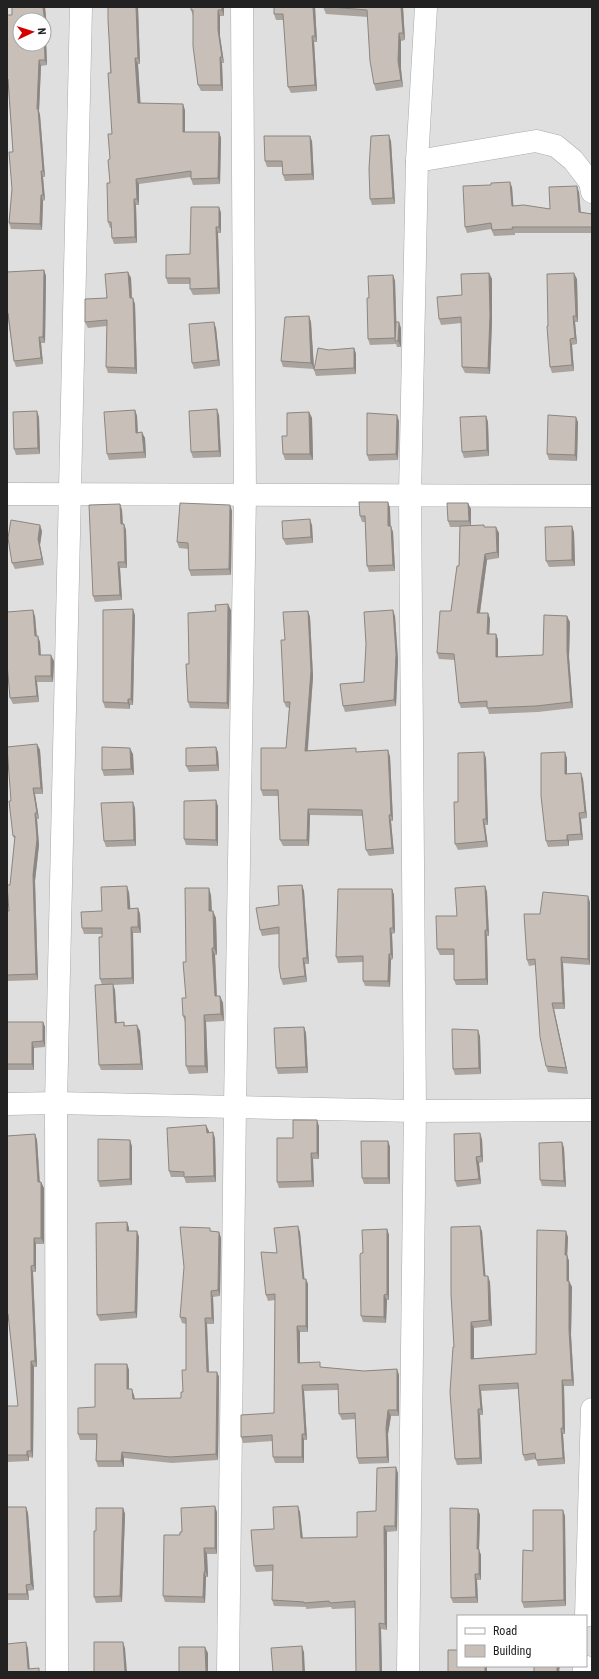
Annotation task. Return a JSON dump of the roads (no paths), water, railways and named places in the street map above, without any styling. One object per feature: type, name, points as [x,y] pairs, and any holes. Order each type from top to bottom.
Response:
[{"type":"street","points":[[57,1672],[56,1103],[82,7]]},
{"type":"street","points":[[228,1672],[245,495],[242,7]]},
{"type":"street","points":[[408,1672],[415,1111],[410,494],[417,161],[426,7]]},
{"type":"street","points":[[417,161],[536,141],[556,146],[573,160],[590,182],[592,192]]},
{"type":"street","points":[[7,494],[410,494],[592,496]]},
{"type":"street","points":[[7,1104],[56,1103],[235,1106],[415,1111],[592,1110]]},
{"type":"street","points":[[586,1615],[592,1409]]}]
